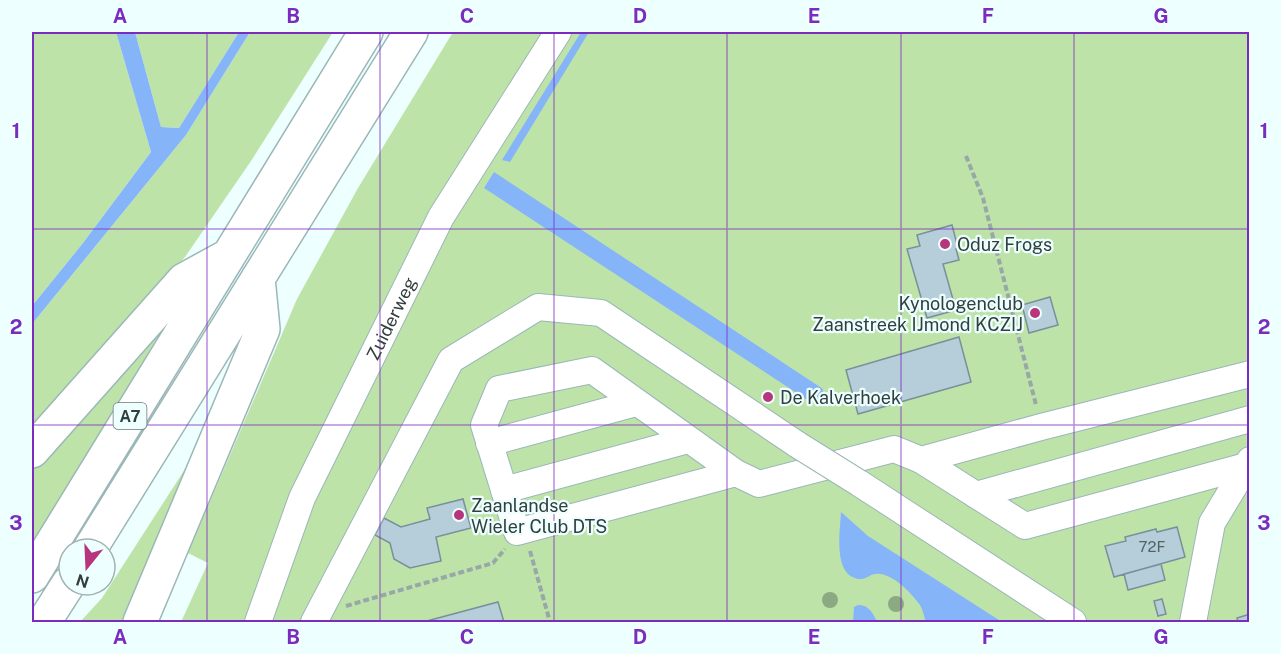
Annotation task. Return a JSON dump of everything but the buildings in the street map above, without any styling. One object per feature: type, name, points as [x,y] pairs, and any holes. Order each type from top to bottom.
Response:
[{"type":"highway","name":"A7","points":[[32,576],[366,32]]},
{"type":"highway","name":"A7","points":[[97,537],[411,32]]},
{"type":"highway","name":"A7","points":[[32,451],[184,280],[228,256]]},
{"type":"highway","points":[[140,622],[263,329],[258,278]]},
{"type":"highway","points":[[45,622],[60,597]]},
{"type":"lane","name":"Zuiderweg","points":[[258,622],[302,498],[441,217],[558,32]]},
{"type":"lane","points":[[314,622],[451,360],[538,307],[601,313],[798,445],[1073,622]]},
{"type":"lane","points":[[736,473],[517,532],[484,425],[499,389],[592,370],[736,473],[759,484],[894,449],[921,460],[1024,526],[1248,463]]},
{"type":"lane","points":[[921,460],[1250,374]]},
{"type":"lane","points":[[489,443],[636,402]]},
{"type":"lane","points":[[975,495],[1250,418]]},
{"type":"lane","points":[[504,490],[688,440]]},
{"type":"lane","points":[[1193,622],[1212,523],[1248,463]]},
{"type":"path","points":[[966,156],[982,198],[1041,427]]},
{"type":"path","points":[[339,608],[493,563],[517,532],[531,552],[550,622]]},
{"type":"green space","points":[[32,32],[116,32],[151,152],[83,243],[32,306]]},
{"type":"green space","points":[[135,32],[239,32],[179,128],[161,127]]},
{"type":"green space","points":[[250,32],[333,32],[251,161],[185,257],[32,435],[32,324],[186,135]]},
{"type":"green space","name":"De Kalverhoek","points":[[453,32],[1249,32],[1249,622],[181,622],[208,563],[188,553],[297,299],[358,188]]},
{"type":"green space","points":[[186,290],[32,546],[32,467]]},
{"type":"green space","points":[[214,424],[130,622],[80,622],[103,597],[117,597],[117,575]]},
{"type":"water","points":[[116,32],[135,32],[161,127],[179,128],[239,32],[250,32],[186,135],[32,324],[32,306],[83,243],[151,152]]},
{"type":"water","points":[[581,32],[589,32],[510,162],[502,160]]},
{"type":"water","points":[[494,172],[823,389],[821,400],[812,403],[484,188]]},
{"type":"water","points":[[841,512],[868,536],[1002,622],[926,622],[920,605],[906,589],[888,576],[874,574],[862,579],[852,577],[842,563],[840,553]]},
{"type":"water","points":[[858,605],[868,608],[877,622],[853,622],[854,607]]},
{"type":"place","name":"Oduz Frogs","points":[[945,244]]},
{"type":"place","name":"Kynologenclub Zaanstreek IJmond KCZIJ","points":[[1035,313]]},
{"type":"place","name":"De Kalverhoek","points":[[768,397]]},
{"type":"place","name":"Zaanlandse Wieler Club DTS","points":[[459,515]]}]
